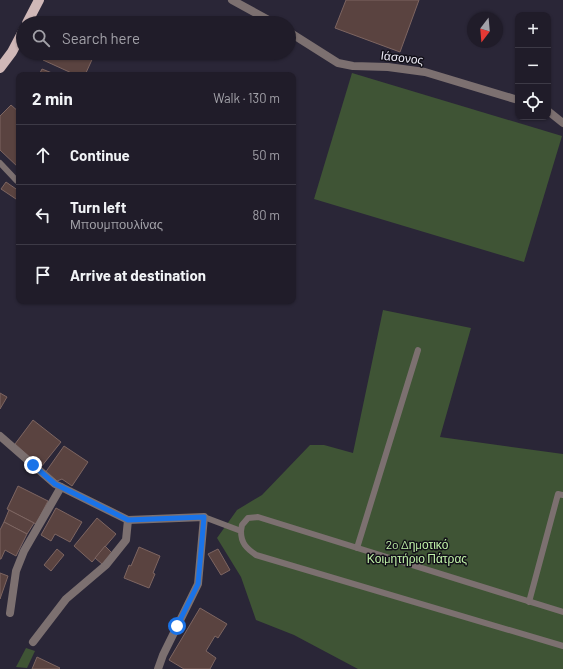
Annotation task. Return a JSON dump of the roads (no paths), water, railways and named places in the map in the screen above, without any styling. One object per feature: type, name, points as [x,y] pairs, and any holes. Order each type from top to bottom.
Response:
[{"type":"main road","points":[[31,16],[39,0]]},
{"type":"main road","points":[[0,68],[16,44]]},
{"type":"street","points":[[232,0],[261,16]]},
{"type":"street","name":"Ιάσονος","points":[[296,36],[338,63],[353,66],[388,67],[425,72],[515,99]]},
{"type":"street","points":[[551,113],[563,123]]},
{"type":"street","points":[[0,436],[55,484],[128,520],[204,517],[198,584],[163,655],[158,669]]},
{"type":"street","points":[[10,613],[16,571],[24,551],[62,488]]},
{"type":"street","points":[[33,642],[66,599],[106,565],[126,540],[128,520]]},
{"type":"lane","points":[[0,163],[16,180]]},
{"type":"lane","points":[[357,548],[418,350]]},
{"type":"lane","points":[[529,602],[558,494],[563,495]]},
{"type":"lane","points":[[204,517],[240,531]]},
{"type":"lane","points":[[563,612],[258,517],[248,518],[242,525],[240,531],[241,539],[248,549],[256,555],[563,646]]},
{"type":"park label","name":"2o Δημοτικό Κοιμητήριο Πάτρας","points":[[417,552]]}]
